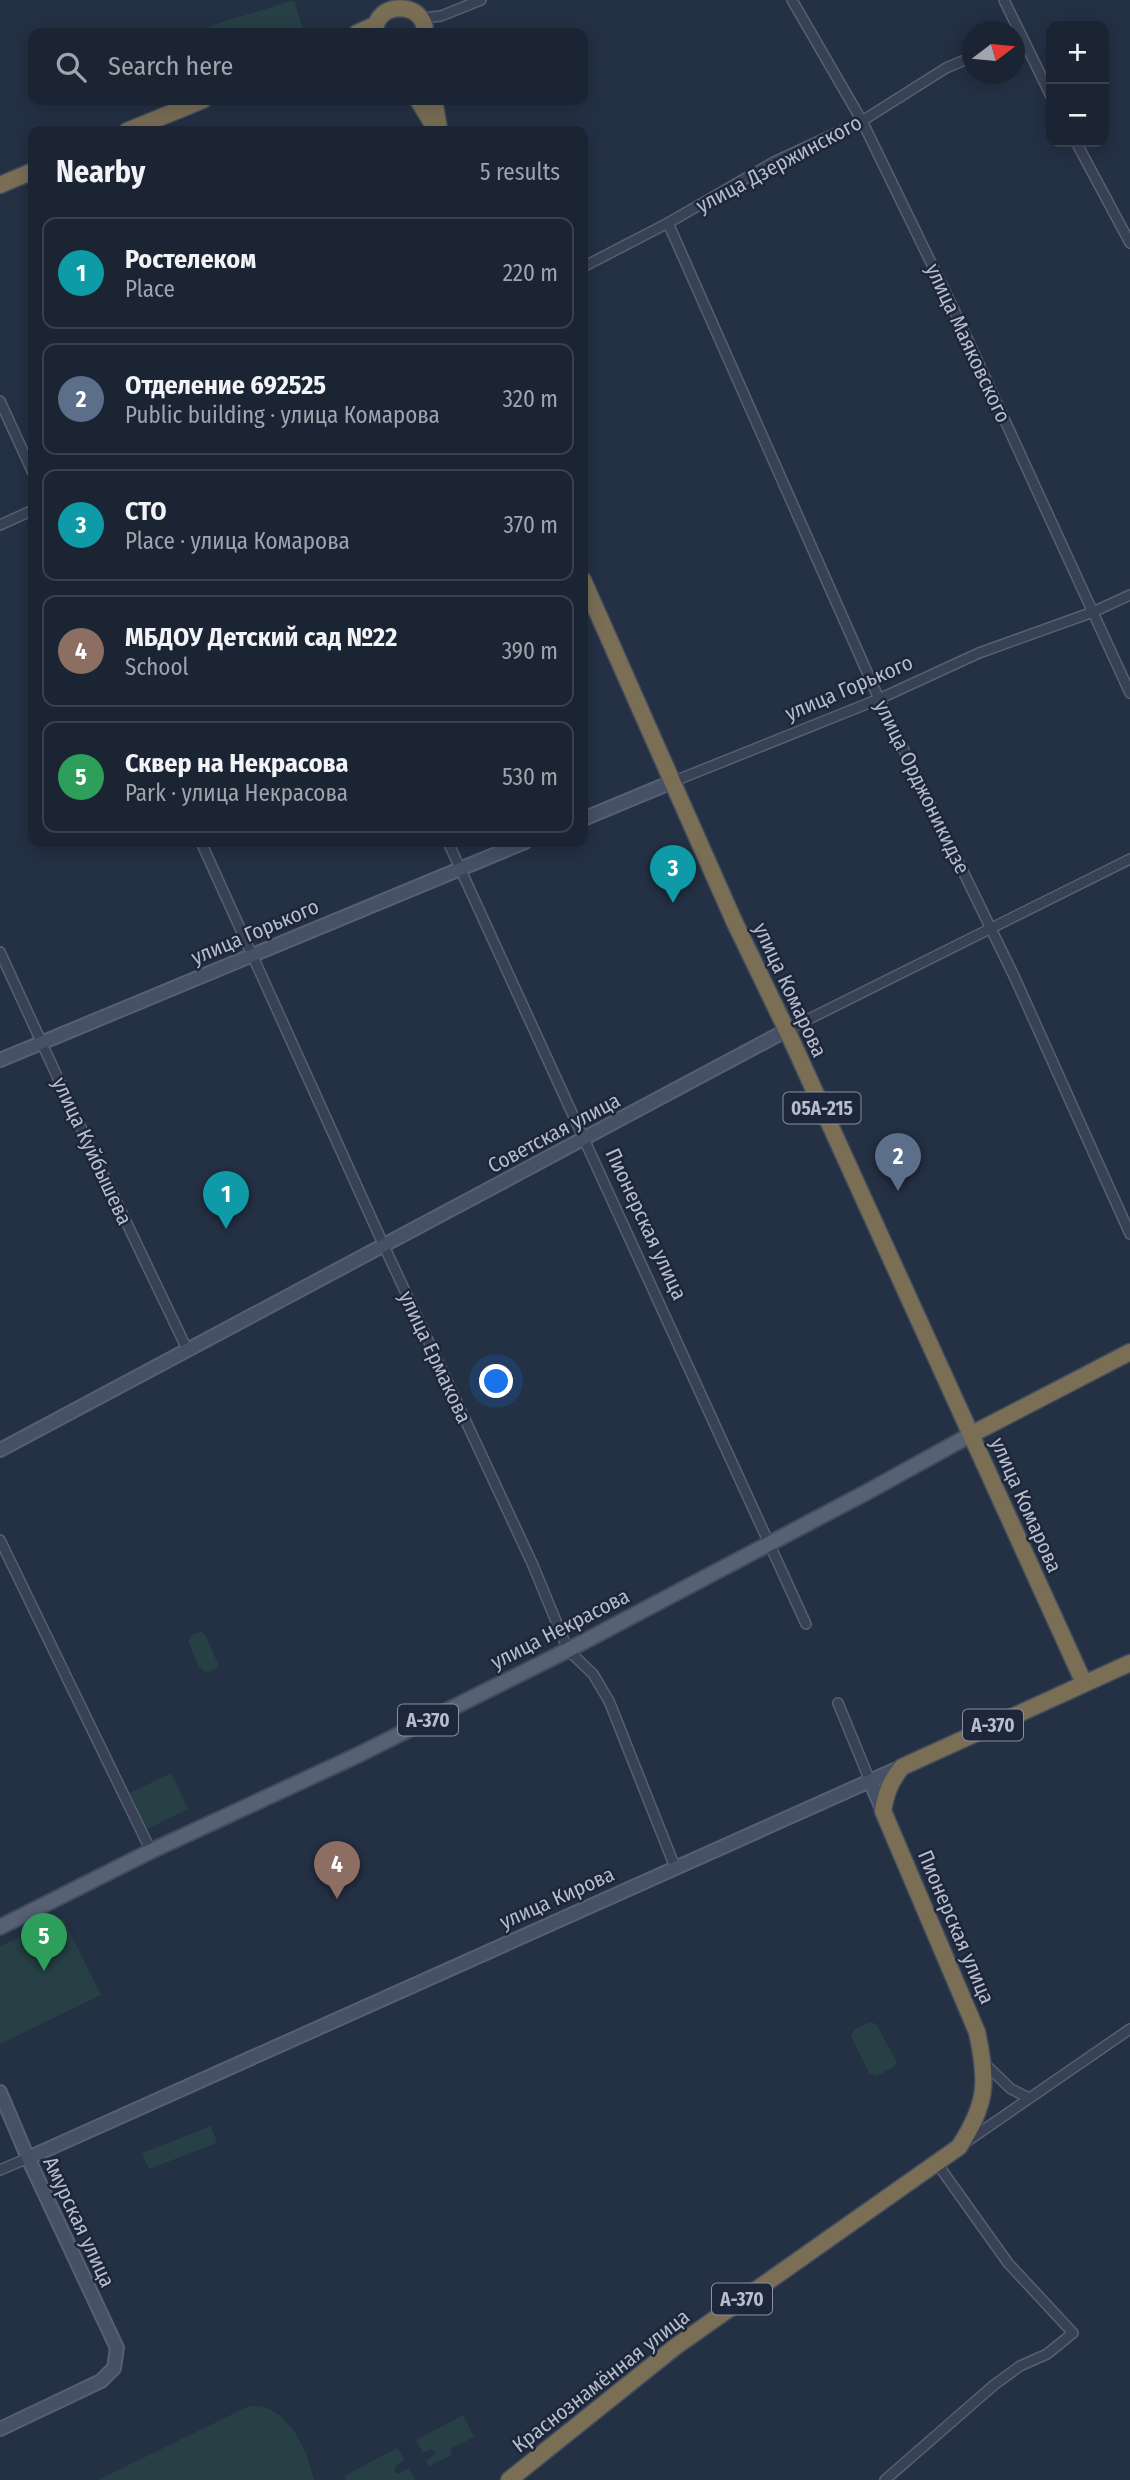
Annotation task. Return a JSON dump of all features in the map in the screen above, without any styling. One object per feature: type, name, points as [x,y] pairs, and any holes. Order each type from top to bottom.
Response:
[{"type":"highway","points":[[418,0],[424,26]]},
{"type":"highway","points":[[375,28],[380,14],[390,4],[413,9],[424,26]]},
{"type":"highway","points":[[139,126],[191,105]]},
{"type":"highway","points":[[421,105],[435,126]]},
{"type":"highway","points":[[435,105],[437,126]]},
{"type":"highway","points":[[0,185],[28,173]]},
{"type":"highway","name":"улица Комарова","points":[[588,591],[734,921],[787,1030],[1084,1684]]},
{"type":"highway","name":"улица Некрасова","points":[[972,1434],[1130,1352]]},
{"type":"highway","name":"улица Кирова","points":[[902,1767],[1130,1663]]},
{"type":"highway","points":[[883,1811],[890,1782],[902,1767]]},
{"type":"highway","name":"Пионерская улица","points":[[883,1811],[972,2021],[984,2062],[982,2095],[975,2122]]},
{"type":"highway","name":"Краснознамённая улица","points":[[509,2480],[674,2347],[959,2147],[975,2122]]},
{"type":"main road","name":"улица Горького","points":[[588,816],[672,782]]},
{"type":"main road","name":"улица Горького","points":[[0,1059],[513,847]]},
{"type":"main road","name":"Советская улица","points":[[0,1450],[787,1030]]},
{"type":"main road","name":"улица Некрасова","points":[[0,1927],[151,1851],[358,1755],[568,1650],[972,1434]]},
{"type":"main road","name":"улица Кирова","points":[[28,2158],[902,1767]]},
{"type":"main road","name":"Пионерская улица","points":[[870,1781],[883,1811]]},
{"type":"main road","name":"Амурская улица","points":[[0,2092],[117,2348],[114,2368],[101,2381],[0,2429]]},
{"type":"street","points":[[424,26],[481,0]]},
{"type":"street","name":"улица Маяковского","points":[[792,0],[862,121],[955,312],[1130,693]]},
{"type":"street","points":[[1004,0],[1011,21]]},
{"type":"street","points":[[1025,52],[1046,87]]},
{"type":"street","name":"улица Дзержинского","points":[[588,264],[668,223],[774,162],[862,121],[946,68],[962,61]]},
{"type":"street","points":[[1079,147],[1130,243]]},
{"type":"street","name":"улица Орджоникидзе","points":[[668,223],[879,699],[991,928],[1130,1234]]},
{"type":"street","points":[[0,401],[28,463]]},
{"type":"street","points":[[0,525],[28,512]]},
{"type":"street","name":"улица Горького","points":[[672,782],[879,699],[979,653],[1130,596]]},
{"type":"street","name":"улица Ермакова","points":[[203,847],[384,1246],[532,1563],[568,1650],[593,1674],[609,1701],[675,1867]]},
{"type":"street","name":"Пионерская улица","points":[[449,847],[806,1624]]},
{"type":"street","name":"Советская улица","points":[[787,1030],[1130,859]]},
{"type":"street","name":"улица Куйбышева","points":[[0,952],[187,1349]]},
{"type":"street","points":[[0,1540],[151,1851]]},
{"type":"street","name":"Пионерская улица","points":[[838,1703],[870,1781]]},
{"type":"street","name":"Краснознамённая улица","points":[[959,2147],[1130,2029]]},
{"type":"street","name":"Пионерская улица","points":[[984,2062],[1012,2089],[1029,2098]]},
{"type":"street","name":"улица Кирова","points":[[0,2170],[28,2158]]},
{"type":"street","points":[[885,2480],[994,2385],[1020,2366],[1047,2354],[1073,2333],[1008,2263],[936,2162]]},
{"type":"green space","points":[[291,1],[295,3],[302,28],[209,28]]},
{"type":"green space","points":[[202,1632],[218,1664],[206,1673],[199,1667],[188,1641],[192,1635]]},
{"type":"green space","points":[[171,1773],[188,1809],[147,1829],[130,1793]]},
{"type":"green space","points":[[63,1918],[101,1995],[0,2044],[0,1946]]},
{"type":"green space","points":[[868,2023],[877,2026],[897,2062],[877,2076],[869,2073],[851,2036],[854,2030]]},
{"type":"green space","points":[[211,2126],[217,2143],[149,2169],[142,2153]]},
{"type":"green space","points":[[249,2406],[260,2406],[276,2413],[292,2428],[304,2449],[314,2480],[98,2480]]},
{"type":"green space","points":[[463,2415],[474,2437],[450,2449],[452,2455],[429,2466],[426,2460],[434,2456],[435,2451],[430,2449],[423,2453],[416,2440]]},
{"type":"green space","points":[[397,2448],[405,2460],[395,2466],[395,2472],[398,2474],[409,2468],[415,2480],[346,2480],[344,2476]]},
{"type":"place","name":"СТО","points":[[673,903]]},
{"type":"place","name":"Отделение 692525","points":[[898,1191]]},
{"type":"place","name":"Ростелеком","points":[[226,1229]]},
{"type":"place","name":"МБДОУ Детский сад №22","points":[[337,1899]]},
{"type":"place","name":"Сквер на Некрасова","points":[[44,1971]]}]
